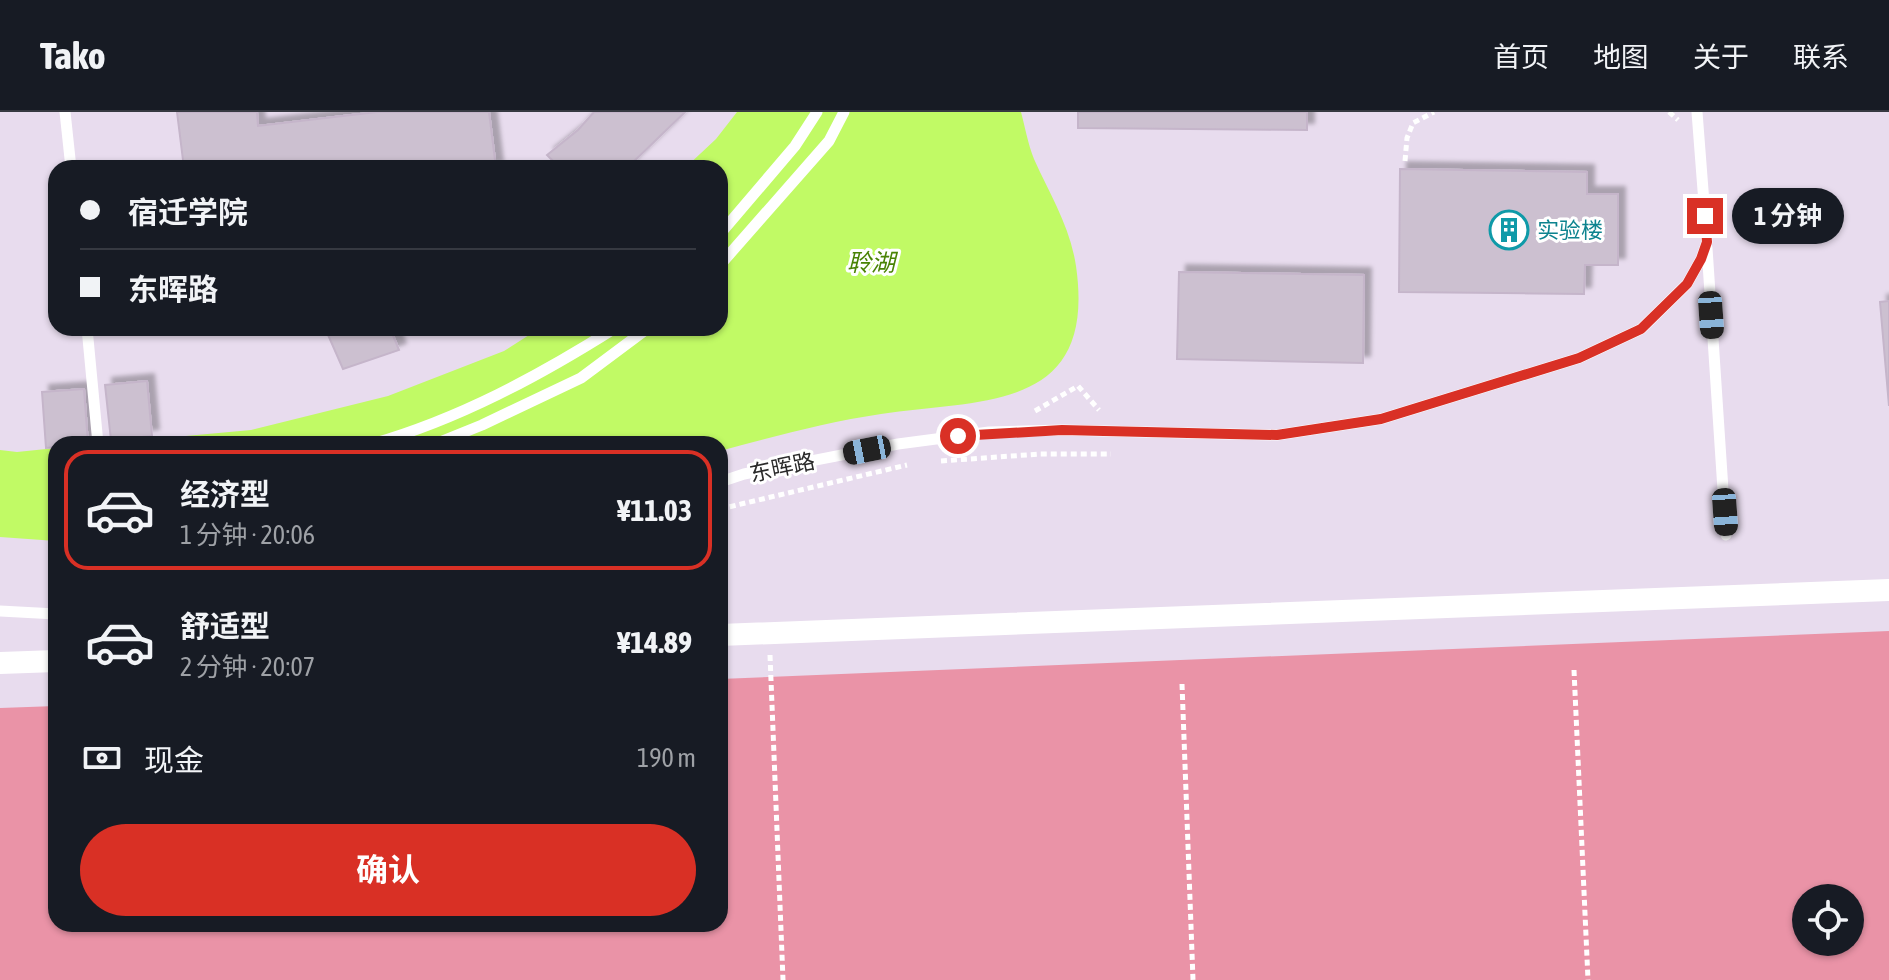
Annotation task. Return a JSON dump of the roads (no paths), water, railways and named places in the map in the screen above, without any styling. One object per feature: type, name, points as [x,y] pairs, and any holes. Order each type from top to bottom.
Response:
[{"type":"street","points":[[728,635],[1889,590]]},
{"type":"street","points":[[0,663],[48,661]]},
{"type":"lane","points":[[65,112],[70,160]]},
{"type":"lane","points":[[728,225],[795,146],[817,112]]},
{"type":"lane","points":[[728,256],[829,141],[844,112]]},
{"type":"lane","points":[[1697,112],[1726,535]]},
{"type":"lane","name":"东晖路","points":[[728,479],[898,444],[989,432],[1062,430],[1277,435],[1381,419],[1579,358],[1641,329],[1687,284],[1707,243]]},
{"type":"lane","points":[[88,336],[97,436]]},
{"type":"lane","points":[[394,436],[476,406],[563,361],[602,336]]},
{"type":"lane","points":[[455,436],[581,378],[637,336]]},
{"type":"lane","points":[[0,611],[48,614]]},
{"type":"water","name":"聆湖","points":[[737,112],[1021,112],[1032,153],[1073,251],[1078,314],[1069,349],[1050,373],[1025,389],[993,399],[860,417],[728,449],[728,436],[186,436],[251,430],[388,396],[504,351],[527,336],[728,336],[728,160],[694,160],[716,139]]},
{"type":"water","points":[[48,449],[48,540],[0,537],[0,450],[17,452]]},
{"type":"place","name":"实验楼","points":[[1509,230]]}]
